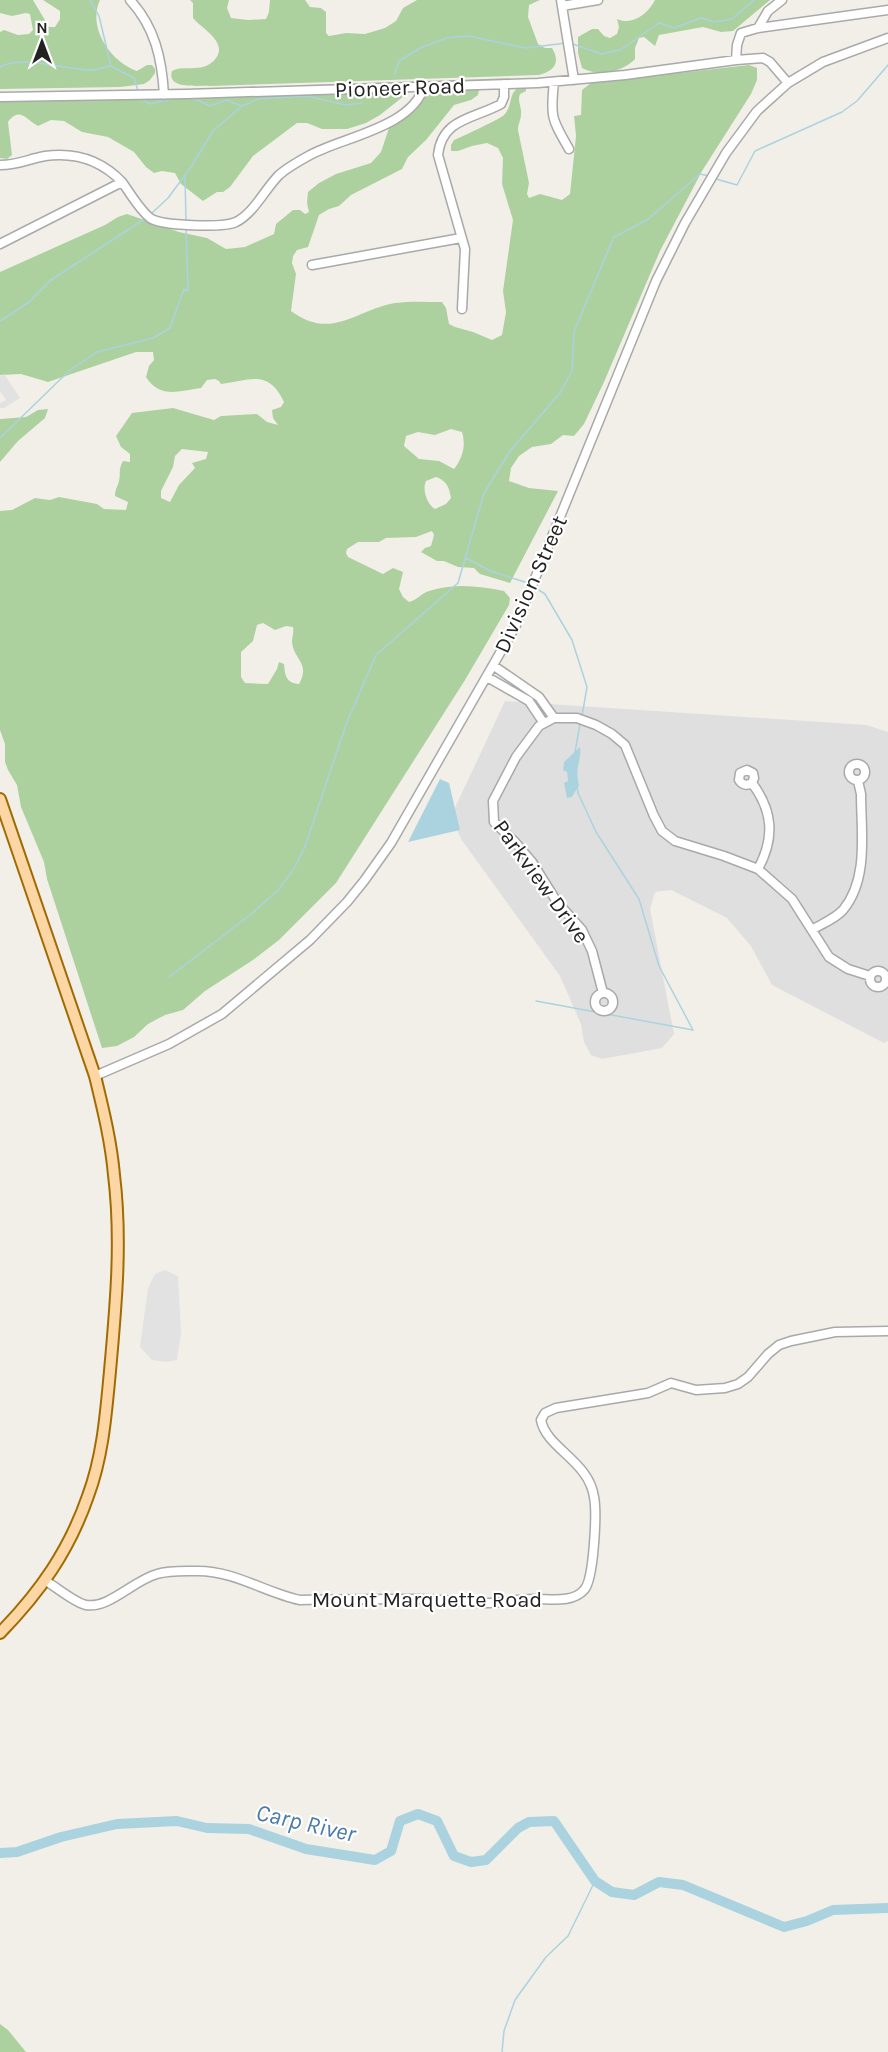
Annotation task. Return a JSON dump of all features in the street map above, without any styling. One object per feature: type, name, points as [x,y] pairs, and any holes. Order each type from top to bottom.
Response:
[{"type":"main road","points":[[0,799],[95,1076],[110,1145],[117,1211],[117,1290],[104,1437],[89,1496],[67,1545],[46,1581],[0,1633]]},
{"type":"street","points":[[130,0],[144,17],[155,43],[163,74],[164,95]]},
{"type":"street","points":[[573,80],[561,3],[598,0]]},
{"type":"street","points":[[758,28],[768,11],[782,0]]},
{"type":"street","points":[[736,60],[741,33],[758,28],[888,10]]},
{"type":"street","name":"Division Street","points":[[95,1076],[161,1048],[222,1014],[310,940],[364,881],[391,843],[494,666],[520,616],[649,299],[671,249],[697,200],[757,111],[788,83],[836,56],[888,38]]},
{"type":"street","name":"Pioneer Road","points":[[0,97],[164,95],[554,82],[763,58],[770,62],[788,83]]},
{"type":"street","points":[[554,82],[551,110],[553,120],[569,149]]},
{"type":"street","points":[[462,309],[465,249],[438,155],[440,144],[451,127],[501,104],[504,97],[504,84]]},
{"type":"street","points":[[0,165],[15,165],[44,156],[82,158],[100,163],[122,182],[142,209],[158,222],[170,225],[225,225],[236,222],[251,209],[279,175],[294,164],[313,153],[391,122],[421,97],[424,86]]},
{"type":"street","points":[[0,244],[122,182]]},
{"type":"street","points":[[312,265],[461,238]]},
{"type":"street","points":[[494,666],[539,697],[554,718]]},
{"type":"street","points":[[487,677],[529,701],[543,722],[554,718],[577,718],[596,725],[625,745],[662,831],[675,841],[758,869],[792,899],[829,957],[848,969],[870,976]]},
{"type":"street","name":"Parkview Drive","points":[[543,722],[516,756],[493,801],[494,822],[515,842],[557,902],[582,930],[592,951],[603,993]]},
{"type":"street","points":[[812,930],[841,912],[855,892],[860,874],[861,794],[858,781]]},
{"type":"street","points":[[752,783],[762,796],[769,817],[770,837],[767,852],[758,869]]},
{"type":"street","name":"Mount Marquette Road","points":[[46,1581],[85,1605],[99,1604],[124,1592],[137,1582],[157,1574],[202,1571],[221,1573],[300,1600],[419,1599],[483,1603],[563,1599],[575,1596],[584,1590],[591,1572],[594,1495],[588,1477],[545,1432],[541,1420],[545,1413],[556,1408],[648,1393],[671,1383],[696,1390],[738,1384],[748,1377],[779,1345],[835,1332],[888,1331]]},
{"type":"shaded area","points":[[4,374],[20,398],[0,408],[0,403],[6,400],[0,391],[0,377]]},
{"type":"shaded area","points":[[505,701],[866,725],[888,732],[888,1041],[884,1043],[772,985],[751,946],[727,918],[671,890],[655,892],[650,909],[674,1034],[662,1048],[602,1059],[591,1055],[584,1042],[581,1024],[560,976],[461,839],[455,825],[453,812]]},
{"type":"shaded area","points":[[165,1270],[178,1276],[181,1333],[177,1360],[166,1362],[152,1360],[140,1347],[148,1288],[155,1274]]},
{"type":"green space","points":[[0,0],[33,0],[49,27],[55,27],[60,19],[60,11],[43,0],[100,0],[97,22],[99,32],[110,52],[127,67],[137,71],[147,65],[152,65],[155,73],[144,84],[120,87],[0,89],[0,32],[4,30],[18,35],[29,34],[33,30],[30,14],[12,16],[0,13]]},
{"type":"green space","points":[[190,0],[229,0],[227,8],[231,18],[248,20],[266,19],[270,0],[305,0],[310,7],[321,8],[326,12],[326,33],[329,36],[346,33],[365,34],[385,28],[396,21],[403,8],[417,0],[540,0],[529,5],[528,17],[538,44],[545,48],[552,48],[556,62],[552,69],[539,75],[210,86],[178,84],[171,77],[172,71],[207,66],[219,52],[216,41],[193,18],[193,3]]},
{"type":"green space","points":[[655,0],[770,0],[733,31],[721,32],[703,27],[659,35],[655,46],[644,37],[639,38],[635,48],[635,59],[624,67],[603,73],[582,68],[578,53],[578,37],[592,29],[598,29],[604,36],[610,38],[617,34],[619,27],[617,19],[634,20],[644,14]]},
{"type":"green space","points":[[749,65],[757,68],[757,80],[751,94],[702,171],[660,251],[584,424],[574,436],[563,435],[551,444],[532,447],[519,456],[511,468],[509,481],[529,488],[558,491],[510,583],[480,574],[474,568],[458,567],[444,561],[437,561],[421,552],[431,546],[434,535],[432,531],[416,537],[386,538],[379,542],[358,542],[347,549],[348,557],[383,574],[393,568],[403,572],[399,589],[409,602],[438,588],[457,586],[504,591],[510,598],[509,605],[465,680],[336,883],[279,940],[205,991],[183,1010],[165,1015],[148,1024],[134,1037],[117,1046],[102,1048],[47,879],[44,862],[21,807],[17,785],[5,762],[5,744],[0,730],[0,511],[12,510],[35,498],[50,500],[59,497],[97,504],[104,509],[126,510],[128,502],[115,494],[121,464],[123,461],[130,462],[130,454],[121,447],[116,436],[132,413],[173,408],[214,420],[221,416],[257,414],[267,422],[278,425],[273,418],[272,410],[281,407],[284,402],[271,384],[257,379],[221,384],[215,379],[207,380],[201,388],[177,392],[163,391],[151,384],[146,377],[149,366],[154,360],[153,352],[136,352],[48,382],[21,374],[0,375],[0,272],[127,214],[179,232],[207,238],[226,249],[245,247],[274,234],[276,224],[293,210],[300,210],[305,214],[309,212],[308,192],[319,183],[336,174],[371,163],[381,152],[389,128],[415,111],[428,92],[477,88],[478,95],[471,100],[454,105],[426,140],[408,157],[402,169],[351,195],[339,206],[319,215],[308,247],[297,250],[293,256],[292,263],[296,274],[291,311],[306,320],[331,323],[395,303],[442,302],[446,308],[449,324],[492,340],[502,335],[506,312],[503,291],[513,220],[502,184],[503,158],[498,148],[487,143],[458,151],[451,151],[451,145],[454,140],[504,115],[513,94],[523,86],[526,91],[519,97],[521,118],[518,130],[529,183],[527,194],[529,198],[540,194],[562,200],[570,194],[576,136],[574,116],[581,115],[582,90],[591,83]],"holes":[[[451,429],[462,432],[463,451],[454,469],[439,461],[419,459],[404,446],[406,436],[418,432],[435,435]],[[182,449],[208,452],[206,459],[192,463],[195,468],[179,485],[170,502],[161,498],[161,491],[173,467],[175,456]],[[436,477],[445,483],[451,498],[446,504],[435,509],[432,507],[425,492],[426,481]],[[263,623],[275,630],[286,626],[293,627],[293,648],[303,671],[299,684],[289,680],[284,664],[279,662],[268,684],[245,683],[241,677],[241,652],[253,641],[257,625]]]},
{"type":"green space","points":[[409,92],[380,115],[366,123],[347,129],[322,129],[307,123],[297,123],[253,156],[230,187],[203,201],[181,184],[175,173],[162,171],[154,173],[134,152],[108,137],[82,132],[64,121],[51,120],[38,126],[23,116],[12,117],[8,122],[12,155],[7,159],[0,158],[0,100]]},
{"type":"green space","points":[[48,409],[45,418],[18,441],[0,462],[0,419],[26,417],[38,410]]},
{"type":"green space","points":[[0,2024],[8,2030],[26,2052],[0,2052]]},
{"type":"water","points":[[580,747],[577,773],[579,785],[572,797],[567,798],[564,783],[568,781],[567,772],[563,770],[564,762]]},
{"type":"water","points":[[440,779],[449,783],[460,830],[408,842]]},
{"type":"waterway","points":[[90,0],[99,16],[111,66],[134,78],[138,91]]},
{"type":"waterway","points":[[570,43],[601,54],[620,50],[659,23],[674,28],[701,18],[714,22],[732,19],[754,0]]},
{"type":"waterway","points":[[395,74],[399,61],[422,47],[447,38],[468,36],[526,48],[566,43]]},
{"type":"waterway","points":[[0,67],[19,62],[91,70],[110,66]]},
{"type":"waterway","points":[[716,179],[737,185],[755,151],[842,112],[857,101],[888,65]]},
{"type":"waterway","points":[[152,213],[168,198],[191,167],[213,131],[242,106],[258,99],[306,96],[346,105],[362,103]]},
{"type":"waterway","points":[[141,99],[150,104],[176,98]]},
{"type":"waterway","points":[[187,98],[210,106],[227,100],[241,106]]},
{"type":"waterway","points":[[169,977],[250,915],[278,890],[293,870],[304,849],[347,722],[376,655],[458,583],[484,493],[510,451],[560,393],[572,371],[574,331],[614,237],[647,220],[700,174],[709,176]]},
{"type":"waterway","points":[[185,175],[186,222]]},
{"type":"waterway","points":[[0,321],[29,302],[51,280],[146,218]]},
{"type":"waterway","points":[[0,438],[70,370],[97,352],[153,338],[170,328],[184,289],[188,291],[186,227]]},
{"type":"waterway","points":[[466,558],[490,571],[528,583]]},
{"type":"waterway","points":[[534,587],[545,594],[572,640],[587,687],[582,716]]},
{"type":"waterway","points":[[575,752],[580,724]]},
{"type":"waterway","points":[[536,1001],[693,1030],[659,966],[639,899],[596,832],[577,786]]},
{"type":"waterway","name":"Carp River","points":[[0,1853],[17,1852],[61,1837],[117,1824],[177,1821],[207,1828],[249,1829],[306,1849],[375,1860],[391,1851],[400,1821],[418,1814],[437,1821],[454,1856],[471,1862],[486,1860],[518,1828],[529,1822],[554,1821],[595,1881],[612,1892],[634,1895],[659,1882],[683,1885],[784,1927],[807,1921],[833,1910],[888,1908]]},
{"type":"waterway","points":[[502,2052],[504,2031],[515,2000],[546,1957],[568,1936],[595,1881]]}]
